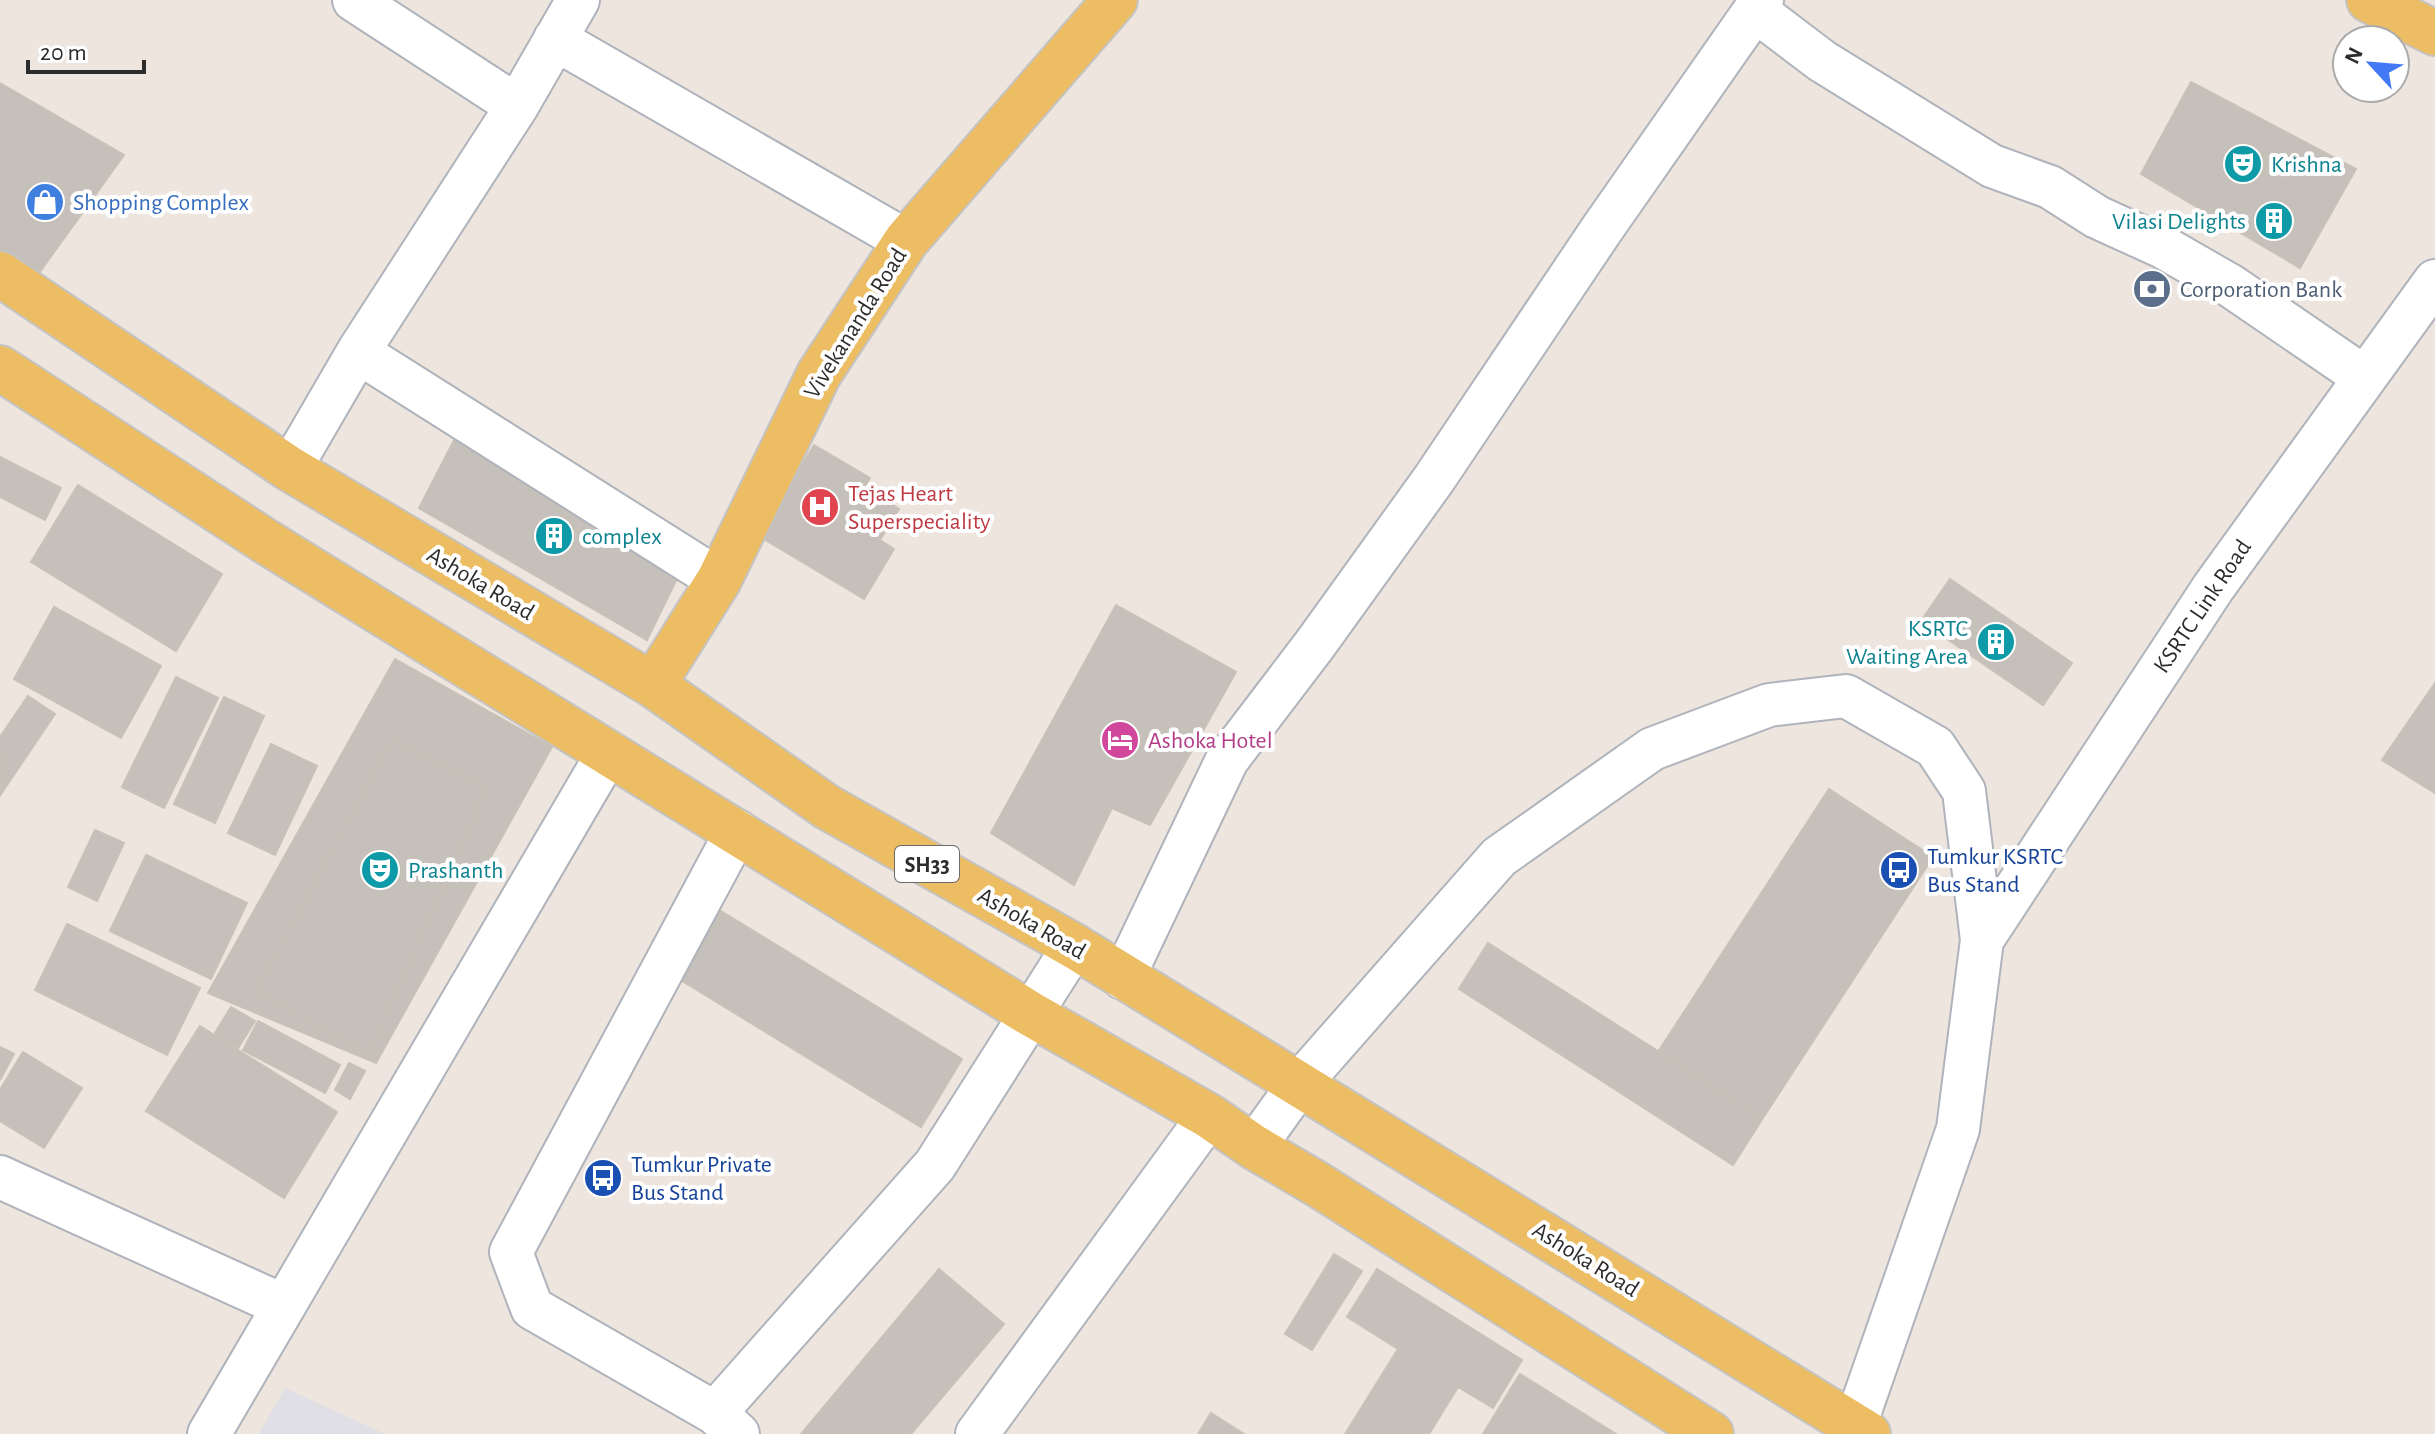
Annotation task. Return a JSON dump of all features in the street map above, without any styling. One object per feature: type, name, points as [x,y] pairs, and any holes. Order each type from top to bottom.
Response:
[{"type":"main road","name":"Vivekananda Road","points":[[653,685],[719,580],[819,374],[906,241],[1115,0]]},
{"type":"main road","points":[[2369,0],[2435,33]]},
{"type":"main road","name":"Ashoka Road","points":[[0,274],[290,469],[653,685],[827,807],[1074,946],[1300,1083],[1859,1432]]},
{"type":"main road","points":[[0,368],[265,541],[1029,1013],[1209,1116],[1711,1434]]},
{"type":"street","points":[[354,0],[517,106]]},
{"type":"street","points":[[290,469],[358,352],[517,106],[578,0]]},
{"type":"street","points":[[1123,978],[1227,760],[1434,479],[1602,229],[1759,6],[1822,61],[1992,166],[2050,187],[2097,217],[2177,255],[2242,293],[2364,377]]},
{"type":"street","points":[[555,39],[906,241]]},
{"type":"street","name":"KSRTC Link Road","points":[[1982,940],[2213,588],[2435,281]]},
{"type":"street","points":[[358,352],[719,580]]},
{"type":"street","points":[[1254,1147],[1300,1083],[1499,857],[1652,749],[1769,705],[1846,696],[1935,747],[1964,791],[1982,940],[1958,1129],[1859,1432]]},
{"type":"street","points":[[209,1434],[608,753]]},
{"type":"street","points":[[737,831],[511,1252],[532,1308],[726,1424],[935,1165],[1074,946]]},
{"type":"street","points":[[977,1434],[1209,1116]]},
{"type":"street","points":[[0,1177],[284,1306]]},
{"type":"shaded area","points":[[285,1388],[385,1434],[259,1434]]},
{"type":"building","name":"Vilasi Delights","points":[[2191,82],[2356,169],[2300,268],[2141,174]]},
{"type":"building","name":"Shopping Complex","points":[[0,83],[124,155],[39,273],[0,250]]},
{"type":"building","name":"complex","points":[[465,419],[684,564],[647,640],[419,508]]},
{"type":"building","points":[[814,445],[870,478],[864,487],[899,509],[880,540],[894,549],[864,599],[759,536]]},
{"type":"building","points":[[0,457],[61,488],[45,520],[0,497]]},
{"type":"building","points":[[78,485],[222,574],[176,651],[31,562]]},
{"type":"building","name":"KSRTC Waiting Area","points":[[1950,579],[2072,663],[2043,705],[1921,621]]},
{"type":"building","name":"Ashoka Hotel","points":[[1116,605],[1236,672],[1150,825],[1112,808],[1074,885],[991,833]]},
{"type":"building","points":[[54,607],[161,666],[121,738],[14,679]]},
{"type":"building","name":"Prashanth","points":[[395,659],[552,747],[376,1063],[208,993]]},
{"type":"building","points":[[176,677],[218,698],[164,808],[122,787]]},
{"type":"building","points":[[2435,683],[2435,793],[2382,760]]},
{"type":"building","points":[[28,696],[55,714],[1,794],[0,737]]},
{"type":"building","points":[[224,697],[264,716],[215,823],[174,804]]},
{"type":"building","points":[[391,741],[487,787],[369,1054],[256,992]]},
{"type":"building","points":[[271,744],[317,766],[275,855],[228,833]]},
{"type":"building","points":[[1829,789],[1933,857],[1763,1118],[1658,1052]]},
{"type":"building","points":[[95,830],[124,843],[97,901],[68,887]]},
{"type":"building","points":[[146,855],[247,903],[211,979],[110,931]]},
{"type":"building","points":[[721,911],[962,1059],[921,1127],[679,979]]},
{"type":"building","points":[[67,924],[200,988],[167,1055],[35,990]]},
{"type":"building","points":[[1488,943],[1763,1118],[1733,1165],[1459,989]]},
{"type":"building","points":[[231,1007],[255,1021],[238,1048],[215,1033]]},
{"type":"building","points":[[258,1021],[340,1065],[325,1093],[243,1050]]},
{"type":"building","points":[[200,1026],[337,1112],[284,1198],[146,1111]]},
{"type":"building","points":[[0,1047],[14,1054],[0,1080]]},
{"type":"building","points":[[23,1052],[82,1088],[44,1148],[0,1121],[0,1090]]},
{"type":"building","points":[[349,1063],[365,1071],[350,1099],[335,1090]]},
{"type":"building","points":[[1334,1254],[1362,1271],[1312,1350],[1285,1334]]},
{"type":"building","points":[[939,1269],[1004,1324],[911,1434],[801,1434]]},
{"type":"building","points":[[1377,1269],[1522,1360],[1493,1408],[1458,1387],[1429,1434],[1345,1434],[1398,1349],[1347,1317]]},
{"type":"building","points":[[1520,1374],[1616,1434],[1483,1434]]},
{"type":"building","points":[[1211,1413],[1244,1434],[1198,1434]]},
{"type":"place","name":"Krishna","points":[[2243,164]]},
{"type":"place","name":"Shopping Complex","points":[[45,202]]},
{"type":"place","name":"Vilasi Delights","points":[[2274,221]]},
{"type":"place","name":"Corporation Bank","points":[[2152,289]]},
{"type":"place","name":"Tejas Heart Superspeciality","points":[[820,507]]},
{"type":"place","name":"complex","points":[[554,536]]},
{"type":"place","name":"KSRTC Waiting Area","points":[[1996,642]]},
{"type":"place","name":"Ashoka Hotel","points":[[1120,740]]},
{"type":"place","name":"Prashanth","points":[[380,870]]},
{"type":"place","name":"Tumkur KSRTC Bus Stand","points":[[1899,870]]},
{"type":"place","name":"Tumkur Private Bus Stand","points":[[603,1178]]}]
